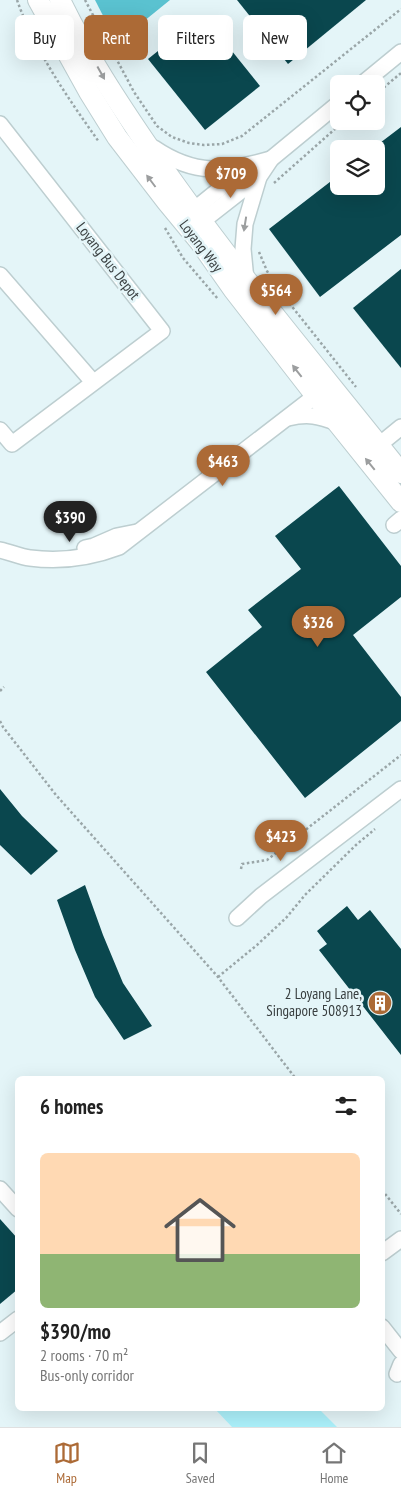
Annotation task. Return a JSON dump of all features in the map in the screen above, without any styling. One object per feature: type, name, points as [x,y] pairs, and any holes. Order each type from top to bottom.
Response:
[{"type":"main road","name":"Loyang Way","points":[[38,0],[89,92],[117,137],[246,280],[323,390],[338,423],[401,502]]},
{"type":"main road","name":"Loyang Way","points":[[60,0],[106,84],[146,143],[191,221],[200,242],[233,289],[323,390],[378,445],[401,473]]},
{"type":"street","points":[[373,75],[401,52]]},
{"type":"street","points":[[246,280],[243,248],[245,224],[259,177],[271,159],[330,110]]},
{"type":"street","name":"Loyang Bus Depot","points":[[0,124],[162,331],[12,444],[0,430]]},
{"type":"street","points":[[146,143],[171,160],[188,166],[228,170],[259,177]]},
{"type":"street","points":[[191,221],[259,177]]},
{"type":"street","points":[[0,275],[93,382]]},
{"type":"street","points":[[0,550],[29,558],[58,560],[95,556],[119,547],[323,390]]},
{"type":"street","points":[[287,418],[316,415],[338,423]]},
{"type":"street","points":[[378,445],[401,427]]},
{"type":"street","points":[[0,542],[31,550],[58,552],[94,546],[117,536],[140,532]]},
{"type":"street","points":[[237,918],[261,896],[401,789]]},
{"type":"street","points":[[0,1189],[15,1206]]},
{"type":"street","points":[[385,1251],[401,1239]]},
{"type":"street","points":[[0,1334],[15,1322]]},
{"type":"street","points":[[385,1331],[401,1351]]},
{"type":"path","points":[[85,0],[134,92],[157,126],[172,137],[189,144],[204,146],[222,144],[242,136],[401,9]]},
{"type":"path","points":[[385,86],[401,73]]},
{"type":"path","points":[[259,177],[330,130]]},
{"type":"path","points":[[258,251],[267,271],[282,294],[358,390]]},
{"type":"path","points":[[0,691],[4,687]]},
{"type":"path","points":[[0,721],[56,795],[218,977],[294,1076]]},
{"type":"path","points":[[241,869],[242,864],[267,860],[401,754]]},
{"type":"path","points":[[218,977],[257,945],[350,851],[379,826]]},
{"type":"path","points":[[385,1194],[401,1214]]},
{"type":"shaded area","points":[[95,0],[170,0],[148,18],[148,15],[103,15]]},
{"type":"shaded area","points":[[217,1411],[321,1411],[337,1427],[232,1427]]},
{"type":"building","points":[[237,0],[366,0],[307,48],[307,15],[249,15]]},
{"type":"building","points":[[158,51],[158,60],[233,60],[233,52],[260,86],[205,130],[148,59]]},
{"type":"building","points":[[285,60],[293,60],[288,64]]},
{"type":"building","points":[[401,127],[401,235],[320,297],[269,229],[330,182],[330,195],[385,195],[384,140]]},
{"type":"building","points":[[401,269],[401,368],[353,308]]},
{"type":"building","points":[[339,486],[401,566],[401,597],[353,635],[401,697],[401,721],[305,798],[206,672],[262,627],[248,610],[301,569],[275,536]]},
{"type":"building","points":[[0,789],[22,816],[58,851],[31,875],[0,845]]},
{"type":"building","points":[[85,885],[123,983],[152,1026],[124,1040],[95,997],[57,900]]},
{"type":"building","name":"2 Loyang Lane, Singapore 508913","points":[[347,906],[358,920],[370,910],[401,949],[401,1055],[319,950],[327,944],[317,931]]},
{"type":"building","points":[[0,1219],[15,1236],[15,1292],[0,1304]]},
{"type":"place","name":"2 Loyang Lane, Singapore 508913","points":[[380,1003]]}]
